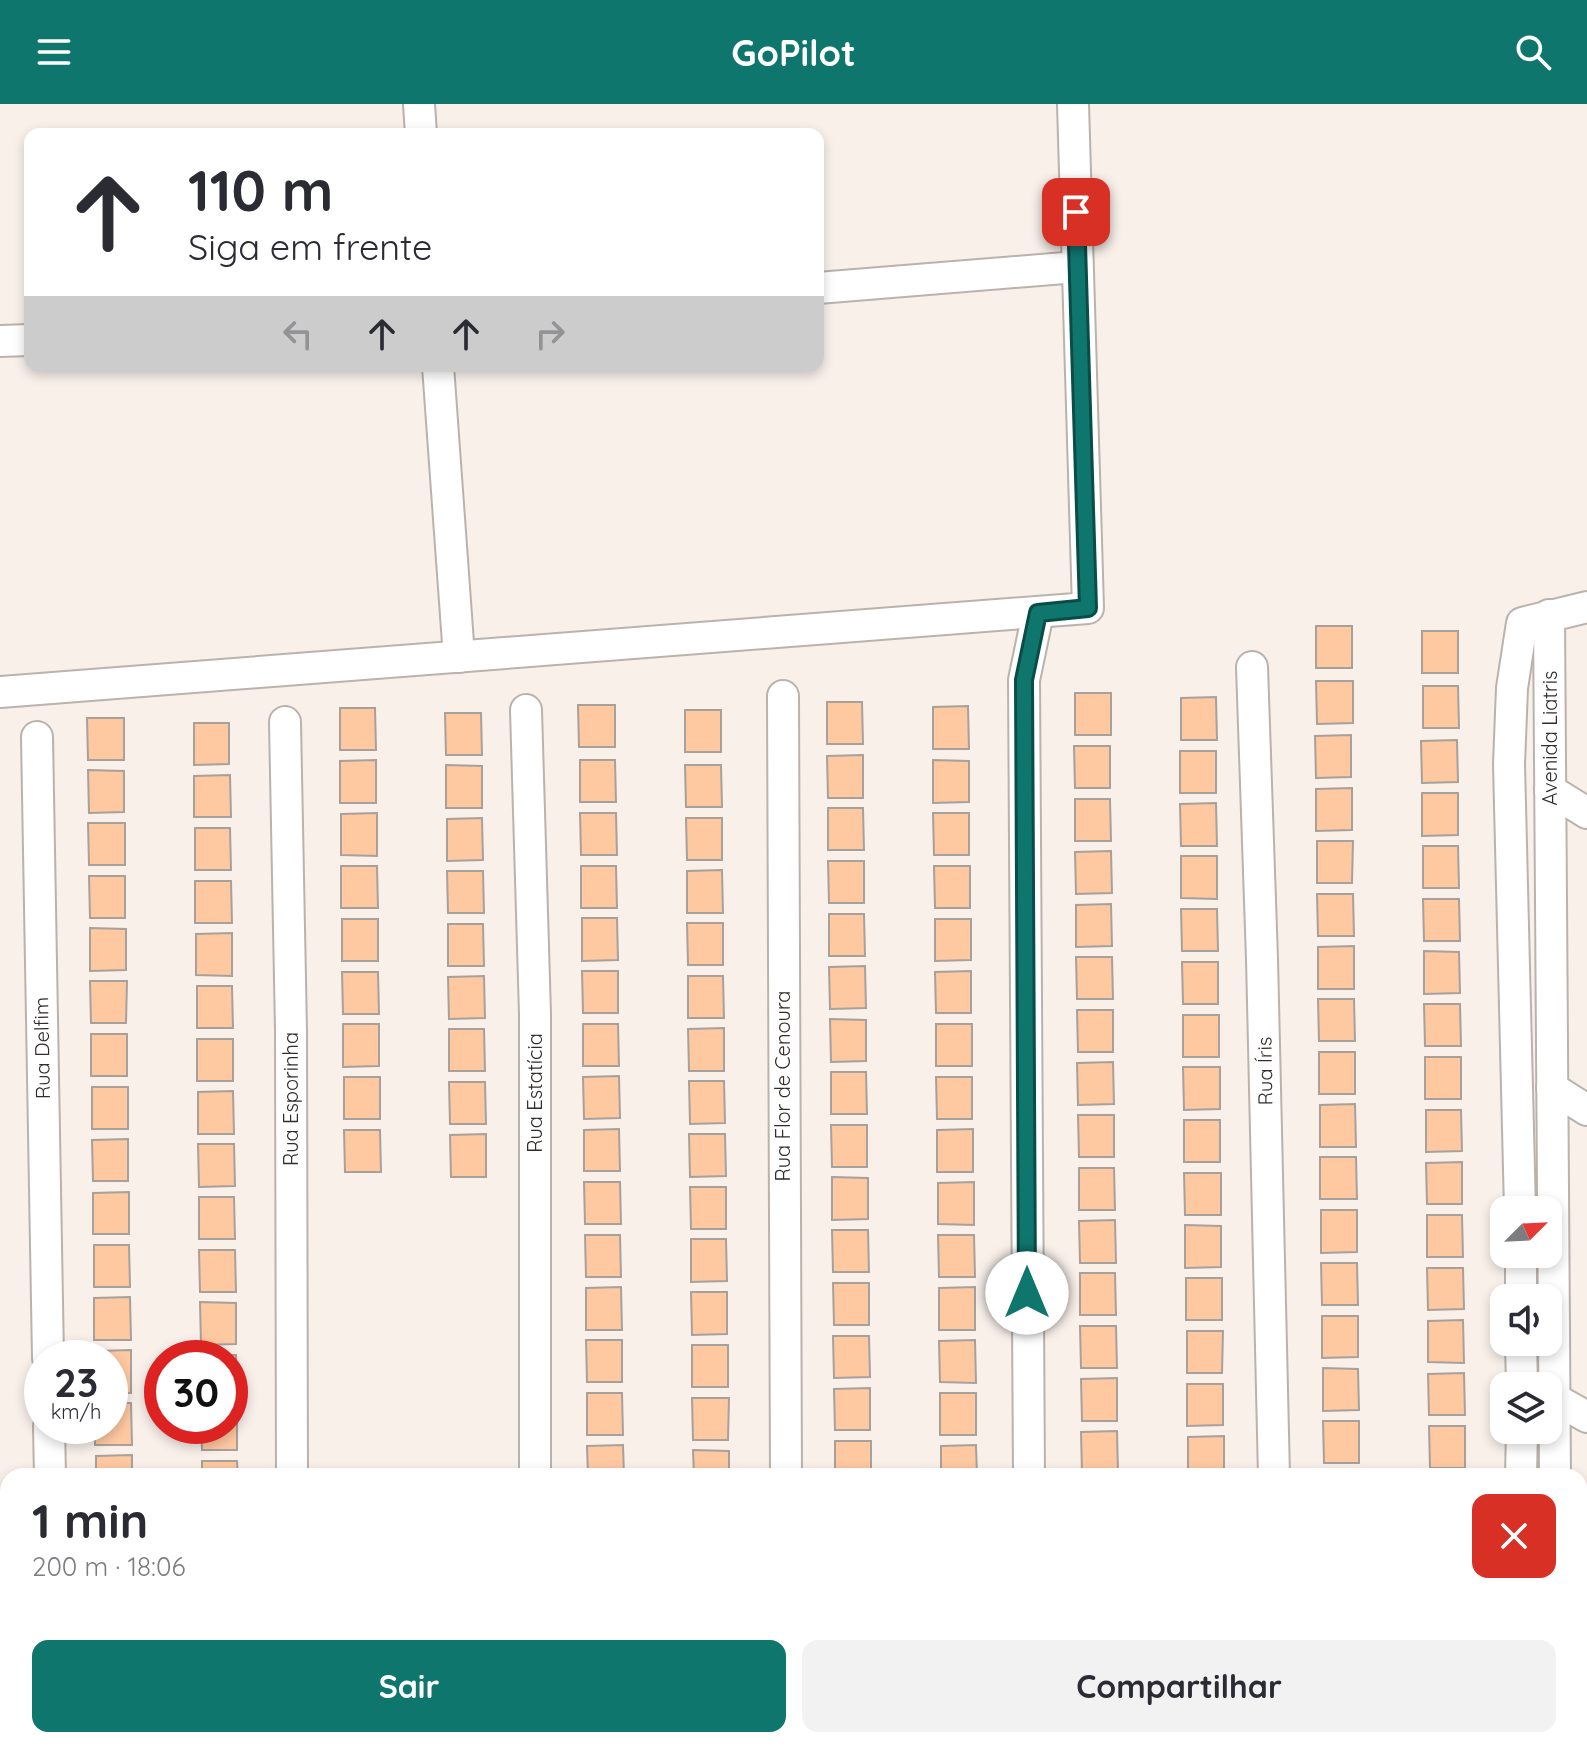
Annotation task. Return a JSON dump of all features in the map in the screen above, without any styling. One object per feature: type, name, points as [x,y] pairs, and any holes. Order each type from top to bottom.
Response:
[{"type":"street","points":[[419,104],[421,128]]},
{"type":"street","points":[[0,692],[1088,608],[1073,104]]},
{"type":"street","points":[[824,288],[1077,267]]},
{"type":"street","points":[[0,341],[24,340]]},
{"type":"street","points":[[438,372],[459,657]]},
{"type":"street","points":[[1549,615],[1587,607]]},
{"type":"street","points":[[1029,1468],[1024,680],[1038,613]]},
{"type":"street","name":"Avenida Liatris","points":[[1520,1196],[1509,764],[1512,688],[1522,623],[1549,615],[1555,1372]]},
{"type":"street","name":"Rua Íris","points":[[1252,667],[1274,1468]]},
{"type":"street","name":"Rua Flor de Cenoura","points":[[783,696],[786,1468]]},
{"type":"street","name":"Rua Estatícia","points":[[526,710],[535,1014],[535,1468]]},
{"type":"street","name":"Rua Esporinha","points":[[285,722],[291,1031],[292,1468]]},
{"type":"street","name":"Rua Delfim","points":[[37,737],[48,1340]]},
{"type":"street","points":[[1550,790],[1587,813]]},
{"type":"street","points":[[1552,1088],[1587,1110]]},
{"type":"street","points":[[1562,1403],[1587,1417]]},
{"type":"street","points":[[49,1444],[50,1468]]},
{"type":"street","points":[[1521,1468],[1522,1444]]},
{"type":"street","name":"Avenida Liatris","points":[[1555,1444],[1555,1468]]},
{"type":"building","points":[[1316,626],[1352,626],[1352,668],[1316,668]]},
{"type":"building","points":[[1422,631],[1458,631],[1458,673],[1422,673]]},
{"type":"building","points":[[1316,681],[1353,681],[1353,723],[1317,724]]},
{"type":"building","points":[[1423,686],[1458,686],[1459,728],[1423,728]]},
{"type":"building","points":[[1075,693],[1111,693],[1111,735],[1075,735]]},
{"type":"building","points":[[1216,697],[1217,740],[1181,740],[1181,698]]},
{"type":"building","points":[[827,702],[862,702],[863,744],[827,744]]},
{"type":"building","points":[[578,705],[615,705],[615,747],[579,747]]},
{"type":"building","points":[[968,706],[969,749],[933,749],[933,707]]},
{"type":"building","points":[[340,708],[375,708],[376,750],[340,750]]},
{"type":"building","points":[[685,710],[721,710],[721,752],[685,752]]},
{"type":"building","points":[[445,713],[481,713],[482,755],[446,755]]},
{"type":"building","points":[[87,718],[124,718],[124,760],[88,760]]},
{"type":"building","points":[[194,723],[229,723],[229,764],[194,765]]},
{"type":"building","points":[[1351,735],[1351,777],[1316,778],[1315,736]]},
{"type":"building","points":[[1457,740],[1458,782],[1422,783],[1421,741]]},
{"type":"building","points":[[1074,746],[1110,746],[1110,788],[1075,788]]},
{"type":"building","points":[[1180,751],[1216,751],[1216,793],[1180,793]]},
{"type":"building","points":[[863,755],[863,798],[828,798],[827,756]]},
{"type":"building","points":[[376,760],[376,803],[340,803],[340,761]]},
{"type":"building","points":[[580,760],[615,760],[616,802],[580,802]]},
{"type":"building","points":[[933,760],[969,761],[969,802],[933,803]]},
{"type":"building","points":[[446,765],[482,766],[482,808],[446,808]]},
{"type":"building","points":[[685,765],[721,765],[722,807],[686,807]]},
{"type":"building","points":[[88,770],[124,771],[124,812],[89,813]]},
{"type":"building","points":[[230,775],[231,817],[194,817],[194,776]]},
{"type":"building","points":[[1352,788],[1352,830],[1316,831],[1316,789]]},
{"type":"building","points":[[1422,793],[1458,793],[1458,835],[1422,836]]},
{"type":"building","points":[[1075,799],[1110,799],[1111,841],[1075,841]]},
{"type":"building","points":[[1216,803],[1217,846],[1181,846],[1180,804]]},
{"type":"building","points":[[828,808],[863,808],[864,850],[828,850]]},
{"type":"building","points":[[377,813],[377,856],[341,855],[341,814]]},
{"type":"building","points":[[580,813],[616,813],[617,855],[581,855]]},
{"type":"building","points":[[933,813],[969,813],[969,855],[934,855]]},
{"type":"building","points":[[482,818],[483,860],[447,861],[447,819]]},
{"type":"building","points":[[686,818],[722,818],[722,860],[687,860]]},
{"type":"building","points":[[88,823],[125,823],[125,865],[89,865]]},
{"type":"building","points":[[195,828],[230,828],[231,870],[195,870]]},
{"type":"building","points":[[1317,841],[1353,841],[1352,883],[1317,883]]},
{"type":"building","points":[[1423,846],[1458,846],[1459,888],[1423,888]]},
{"type":"building","points":[[1111,851],[1112,893],[1076,894],[1075,852]]},
{"type":"building","points":[[1181,856],[1217,856],[1217,899],[1181,898]]},
{"type":"building","points":[[828,861],[864,861],[864,903],[829,903]]},
{"type":"building","points":[[341,866],[377,866],[378,908],[341,908]]},
{"type":"building","points":[[581,866],[616,866],[617,908],[581,908]]},
{"type":"building","points":[[934,866],[970,866],[970,908],[935,908]]},
{"type":"building","points":[[722,870],[723,913],[687,913],[687,871]]},
{"type":"building","points":[[447,871],[483,871],[484,913],[448,913]]},
{"type":"building","points":[[89,876],[125,876],[125,918],[90,918]]},
{"type":"building","points":[[195,881],[231,881],[232,923],[195,923]]},
{"type":"building","points":[[1317,894],[1353,894],[1354,936],[1318,936]]},
{"type":"building","points":[[1423,899],[1459,899],[1460,941],[1424,941]]},
{"type":"building","points":[[1111,904],[1112,946],[1076,947],[1076,905]]},
{"type":"building","points":[[1181,909],[1217,909],[1218,951],[1182,951]]},
{"type":"building","points":[[829,914],[864,914],[865,956],[829,956]]},
{"type":"building","points":[[582,918],[617,918],[618,960],[582,961]]},
{"type":"building","points":[[342,919],[378,919],[378,961],[342,961]]},
{"type":"building","points":[[935,919],[971,919],[971,960],[935,961]]},
{"type":"building","points":[[687,923],[723,923],[723,965],[688,965]]},
{"type":"building","points":[[448,924],[483,924],[484,966],[448,966]]},
{"type":"building","points":[[90,928],[126,929],[126,970],[90,971]]},
{"type":"building","points":[[232,933],[232,976],[196,975],[196,934]]},
{"type":"building","points":[[1354,946],[1354,989],[1318,989],[1318,947]]},
{"type":"building","points":[[1424,951],[1459,952],[1460,993],[1424,994]]},
{"type":"building","points":[[1076,957],[1112,957],[1113,999],[1077,999]]},
{"type":"building","points":[[1182,962],[1218,962],[1218,1004],[1183,1004]]},
{"type":"building","points":[[865,966],[866,1008],[830,1009],[829,967]]},
{"type":"building","points":[[582,971],[618,971],[618,1013],[583,1013]]},
{"type":"building","points":[[971,971],[971,1013],[936,1013],[935,972]]},
{"type":"building","points":[[342,972],[378,972],[379,1014],[343,1014]]},
{"type":"building","points":[[484,976],[485,1018],[449,1019],[448,977]]},
{"type":"building","points":[[688,976],[723,976],[724,1018],[688,1018]]},
{"type":"building","points":[[90,981],[127,981],[126,1023],[91,1023]]},
{"type":"building","points":[[197,986],[232,986],[233,1028],[197,1028]]},
{"type":"building","points":[[1318,999],[1354,999],[1355,1041],[1319,1041]]},
{"type":"building","points":[[1424,1004],[1460,1004],[1461,1046],[1425,1046]]},
{"type":"building","points":[[1077,1010],[1113,1010],[1113,1052],[1078,1052]]},
{"type":"building","points":[[1183,1015],[1219,1015],[1219,1057],[1183,1057]]},
{"type":"building","points":[[830,1019],[866,1020],[866,1061],[831,1062]]},
{"type":"building","points":[[343,1024],[379,1024],[379,1066],[343,1067]]},
{"type":"building","points":[[583,1024],[618,1024],[619,1066],[583,1066]]},
{"type":"building","points":[[936,1024],[972,1024],[972,1066],[936,1066]]},
{"type":"building","points":[[724,1028],[724,1071],[689,1071],[688,1029]]},
{"type":"building","points":[[449,1029],[484,1029],[485,1071],[449,1071]]},
{"type":"building","points":[[91,1034],[127,1034],[127,1076],[91,1076]]},
{"type":"building","points":[[197,1039],[233,1039],[233,1081],[197,1081]]},
{"type":"building","points":[[1319,1052],[1355,1052],[1355,1094],[1319,1094]]},
{"type":"building","points":[[1425,1057],[1461,1057],[1461,1099],[1425,1099]]},
{"type":"building","points":[[1113,1062],[1114,1104],[1078,1105],[1077,1063]]},
{"type":"building","points":[[1183,1067],[1220,1067],[1220,1109],[1184,1110]]},
{"type":"building","points":[[831,1072],[866,1072],[867,1114],[831,1114]]},
{"type":"building","points":[[619,1076],[620,1118],[584,1119],[583,1077]]},
{"type":"building","points":[[344,1077],[380,1077],[380,1119],[344,1119]]},
{"type":"building","points":[[936,1077],[972,1077],[972,1119],[937,1119]]},
{"type":"building","points":[[689,1081],[724,1081],[725,1123],[690,1124]]},
{"type":"building","points":[[449,1082],[485,1082],[486,1124],[450,1124]]},
{"type":"building","points":[[92,1087],[128,1087],[128,1129],[92,1129]]},
{"type":"building","points":[[233,1091],[234,1134],[198,1134],[198,1092]]},
{"type":"building","points":[[1355,1104],[1356,1147],[1320,1147],[1320,1105]]},
{"type":"building","points":[[1426,1110],[1461,1110],[1462,1151],[1426,1152]]},
{"type":"building","points":[[1078,1115],[1114,1115],[1114,1157],[1079,1157]]},
{"type":"building","points":[[1184,1120],[1220,1120],[1220,1162],[1184,1162]]},
{"type":"building","points":[[831,1125],[867,1125],[867,1167],[832,1167]]},
{"type":"building","points":[[619,1129],[620,1171],[584,1171],[584,1130]]},
{"type":"building","points":[[973,1129],[973,1172],[937,1172],[937,1130]]},
{"type":"building","points":[[344,1130],[380,1130],[381,1172],[345,1172]]},
{"type":"building","points":[[486,1134],[486,1177],[451,1177],[450,1135]]},
{"type":"building","points":[[689,1134],[725,1134],[726,1176],[690,1177]]},
{"type":"building","points":[[128,1139],[128,1181],[93,1181],[92,1140]]},
{"type":"building","points":[[198,1144],[234,1144],[235,1186],[199,1187]]},
{"type":"building","points":[[1320,1157],[1356,1157],[1357,1199],[1320,1199]]},
{"type":"building","points":[[1462,1162],[1462,1204],[1427,1204],[1426,1163]]},
{"type":"building","points":[[1079,1168],[1114,1168],[1115,1210],[1079,1210]]},
{"type":"building","points":[[1184,1173],[1221,1173],[1221,1215],[1185,1215]]},
{"type":"building","points":[[832,1177],[868,1178],[868,1219],[832,1220]]},
{"type":"building","points":[[584,1182],[620,1182],[621,1224],[585,1224]]},
{"type":"building","points":[[974,1182],[974,1225],[938,1224],[938,1183]]},
{"type":"building","points":[[690,1187],[726,1187],[726,1229],[691,1229]]},
{"type":"building","points":[[129,1192],[129,1234],[93,1234],[93,1193]]},
{"type":"building","points":[[199,1197],[234,1197],[235,1239],[199,1239]]},
{"type":"building","points":[[1321,1210],[1357,1210],[1357,1252],[1321,1253]]},
{"type":"building","points":[[1427,1215],[1462,1215],[1463,1257],[1427,1257]]},
{"type":"building","points":[[1115,1220],[1116,1263],[1080,1263],[1079,1221]]},
{"type":"building","points":[[1185,1225],[1221,1226],[1221,1267],[1185,1268]]},
{"type":"building","points":[[832,1230],[868,1230],[869,1272],[833,1272]]},
{"type":"building","points":[[585,1235],[620,1235],[621,1277],[586,1277]]},
{"type":"building","points":[[938,1235],[974,1235],[975,1277],[939,1277]]},
{"type":"building","points":[[691,1239],[726,1239],[727,1281],[691,1282]]},
{"type":"building","points":[[94,1245],[129,1245],[130,1287],[94,1287]]},
{"type":"building","points":[[199,1250],[235,1250],[236,1292],[200,1292]]},
{"type":"building","points":[[1321,1263],[1357,1263],[1358,1305],[1322,1305]]},
{"type":"building","points":[[1427,1268],[1463,1268],[1464,1309],[1428,1310]]},
{"type":"building","points":[[1080,1273],[1115,1273],[1116,1315],[1080,1315]]},
{"type":"building","points":[[1186,1278],[1222,1278],[1222,1320],[1186,1320]]},
{"type":"building","points":[[833,1283],[869,1283],[869,1325],[834,1325]]},
{"type":"building","points":[[621,1287],[622,1330],[586,1330],[586,1288]]},
{"type":"building","points":[[975,1287],[975,1330],[939,1330],[939,1288]]},
{"type":"building","points":[[691,1292],[727,1292],[727,1334],[692,1335]]},
{"type":"building","points":[[130,1297],[131,1340],[94,1340],[94,1298]]},
{"type":"building","points":[[200,1302],[236,1303],[236,1340],[201,1340]]},
{"type":"building","points":[[1322,1316],[1358,1316],[1358,1357],[1322,1358]]},
{"type":"building","points":[[1463,1320],[1464,1363],[1428,1362],[1428,1321]]},
{"type":"building","points":[[1080,1326],[1116,1326],[1117,1368],[1081,1368]]},
{"type":"building","points":[[1187,1331],[1223,1331],[1222,1373],[1187,1373]]},
{"type":"building","points":[[833,1336],[869,1336],[870,1377],[834,1378]]},
{"type":"building","points":[[586,1340],[622,1340],[622,1382],[587,1382]]},
{"type":"building","points":[[975,1340],[976,1383],[940,1382],[939,1341]]},
{"type":"building","points":[[692,1345],[728,1345],[728,1387],[692,1387]]},
{"type":"building","points":[[128,1350],[131,1350],[131,1393],[128,1393]]},
{"type":"building","points":[[1323,1368],[1358,1369],[1359,1410],[1323,1411]]},
{"type":"building","points":[[1464,1373],[1465,1415],[1429,1415],[1428,1374]]},
{"type":"building","points":[[1117,1378],[1117,1421],[1082,1421],[1081,1379]]},
{"type":"building","points":[[1187,1384],[1223,1384],[1223,1425],[1187,1426]]},
{"type":"building","points":[[870,1388],[870,1430],[835,1430],[834,1389]]},
{"type":"building","points":[[587,1393],[622,1393],[623,1435],[587,1435]]},
{"type":"building","points":[[940,1393],[976,1393],[976,1435],[940,1435]]},
{"type":"building","points":[[692,1398],[729,1398],[728,1440],[693,1440]]},
{"type":"building","points":[[128,1403],[131,1403],[132,1445],[95,1445],[128,1444]]},
{"type":"building","points":[[1323,1421],[1359,1421],[1359,1463],[1324,1463]]},
{"type":"building","points":[[1429,1426],[1465,1426],[1465,1468],[1430,1468]]},
{"type":"building","points":[[1117,1431],[1118,1468],[1082,1468],[1081,1432]]},
{"type":"building","points":[[1224,1436],[1224,1468],[1188,1468],[1188,1437]]},
{"type":"building","points":[[835,1441],[871,1441],[871,1468],[835,1468]]},
{"type":"building","points":[[202,1444],[237,1444],[237,1450],[202,1450]]},
{"type":"building","points":[[623,1445],[624,1468],[588,1468],[587,1446]]},
{"type":"building","points":[[976,1445],[977,1468],[941,1468],[941,1446]]},
{"type":"building","points":[[693,1450],[729,1451],[729,1468],[694,1468]]},
{"type":"building","points":[[132,1455],[132,1468],[96,1468],[96,1456]]},
{"type":"building","points":[[202,1461],[237,1461],[237,1468],[202,1468]]},
{"type":"route","points":[[1027,1293],[1024,680],[1038,613],[1088,608],[1076,212]]}]
